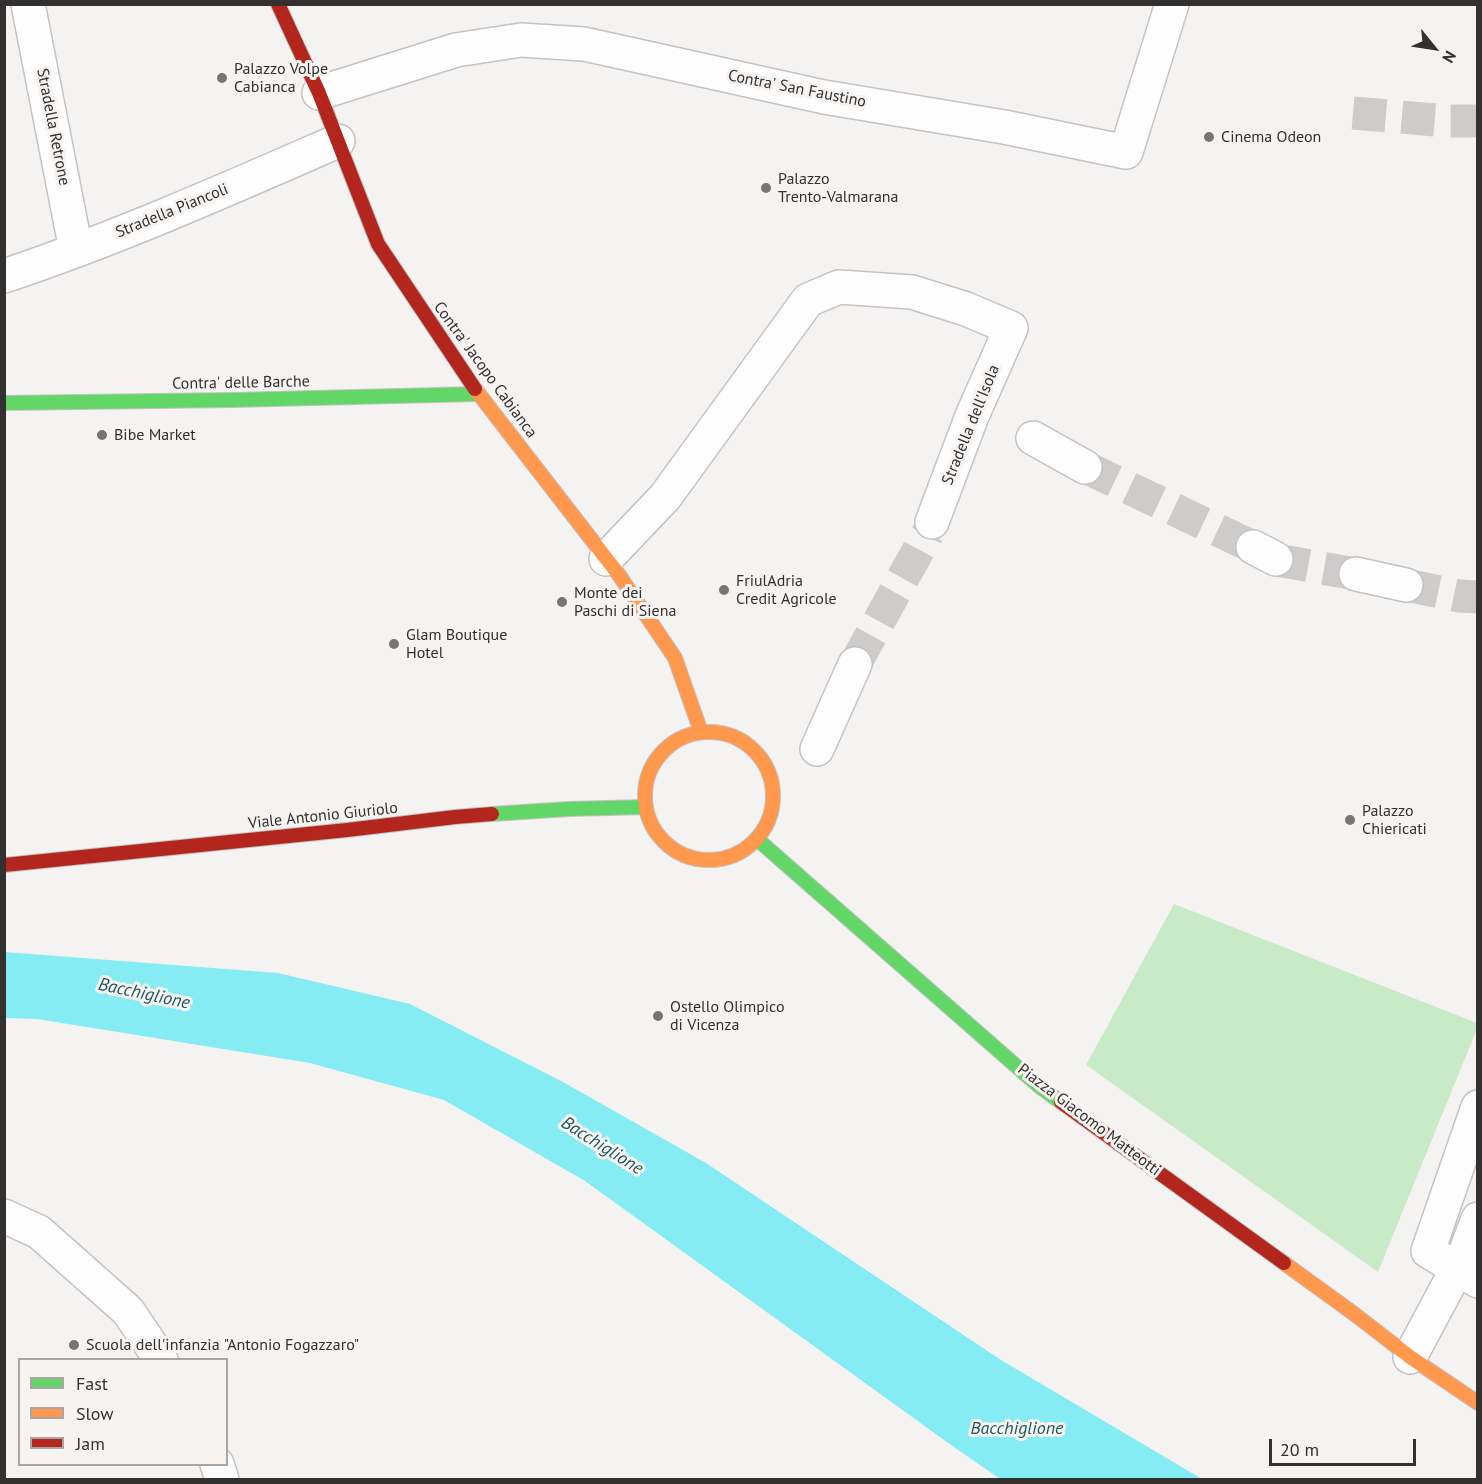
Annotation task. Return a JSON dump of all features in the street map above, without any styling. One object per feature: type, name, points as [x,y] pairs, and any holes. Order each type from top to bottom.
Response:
[{"type":"street","name":"Stradella Retrone","points":[[28,4],[76,250]]},
{"type":"street","name":"Contra' Jacopo Cabianca","points":[[278,4],[319,93],[378,244],[478,394],[619,575],[675,658],[701,732]]},
{"type":"street","name":"Contra' San Faustino","points":[[319,93],[456,50],[521,40],[584,44],[824,97],[1004,127],[1126,152],[1172,4]]},
{"type":"street","name":"Stradella Piancoli","points":[[4,276],[76,250],[338,141]]},
{"type":"street","name":"Stradella dell'Isola","points":[[606,559],[665,497],[808,300],[840,287],[912,292],[966,309],[1011,328],[984,420],[932,522]]},
{"type":"street","name":"Contra' delle Barche","points":[[4,403],[478,394]]},
{"type":"street","points":[[1033,438],[1085,467]]},
{"type":"street","points":[[1356,574],[1406,585]]},
{"type":"street","points":[[817,749],[855,664]]},
{"type":"street","points":[[701,732],[721,732],[742,740],[758,753],[767,767],[772,783],[772,805],[768,821],[757,839],[737,853],[715,860],[692,858],[672,848],[655,831],[646,807],[646,786],[651,770],[664,751],[681,738],[701,732]]},
{"type":"street","name":"Viale Antonio Giuriolo","points":[[4,865],[455,817],[569,809],[646,807]]},
{"type":"street","name":"Piazza Giacomo Matteotti","points":[[757,839],[1039,1086],[1353,1313],[1410,1357],[1478,1403]]},
{"type":"street","points":[[1469,1266],[1428,1251],[1478,1107]]},
{"type":"street","points":[[4,1216],[39,1232],[128,1311],[159,1358]]},
{"type":"street","points":[[1410,1357],[1469,1266],[1478,1219]]},
{"type":"green space","points":[[1174,904],[1477,1023],[1477,1029],[1378,1272],[1086,1065]]},
{"type":"water","name":"Bacchiglione","points":[[5,952],[278,973],[410,1004],[563,1082],[706,1163],[1001,1360],[1202,1479],[1000,1479],[585,1181],[444,1100],[310,1063],[37,1019],[5,1018]]},
{"type":"tunnel","points":[[1353,113],[1447,121],[1478,121]]},
{"type":"tunnel","points":[[1085,467],[1253,547]]},
{"type":"tunnel","points":[[855,664],[928,533]]},
{"type":"tunnel","points":[[1276,559],[1356,574]]},
{"type":"tunnel","points":[[1406,585],[1459,596],[1478,597]]},
{"type":"traffic: fast","points":[[4,403],[478,394]]},
{"type":"traffic: fast","points":[[492,814],[646,807]]},
{"type":"traffic: fast","points":[[757,839],[1039,1086],[1061,1102]]},
{"type":"traffic: slow","points":[[475,389],[619,575],[675,658],[701,732]]},
{"type":"traffic: slow","points":[[709,732],[733,737],[754,751],[768,772],[773,796],[768,820],[754,841],[733,855],[709,860],[685,855],[664,841],[650,820],[645,796],[650,772],[664,751],[685,737],[709,732]]},
{"type":"traffic: slow","points":[[1284,1263],[1410,1357],[1478,1403]]},
{"type":"traffic: jam","points":[[278,4],[319,93],[378,244],[475,389]]},
{"type":"traffic: jam","points":[[4,865],[492,814]]},
{"type":"traffic: jam","points":[[1061,1102],[1284,1263]]},
{"type":"place","name":"Palazzo Volpe Cabianca","points":[[222,78]]},
{"type":"place","name":"Cinema Odeon","points":[[1209,137]]},
{"type":"place","name":"Palazzo Trento-Valmarana","points":[[766,188]]},
{"type":"place","name":"Bibe Market","points":[[102,435]]},
{"type":"place","name":"FriulAdria Credit Agricole","points":[[724,590]]},
{"type":"place","name":"Monte dei Paschi di Siena","points":[[562,602]]},
{"type":"place","name":"Glam Boutique Hotel","points":[[394,644]]},
{"type":"place","name":"Palazzo Chiericati","points":[[1350,820]]},
{"type":"place","name":"Ostello Olimpico di Vicenza","points":[[658,1016]]},
{"type":"place","name":"Scuola dell'infanzia \"Antonio Fogazzaro\"","points":[[74,1345]]}]
